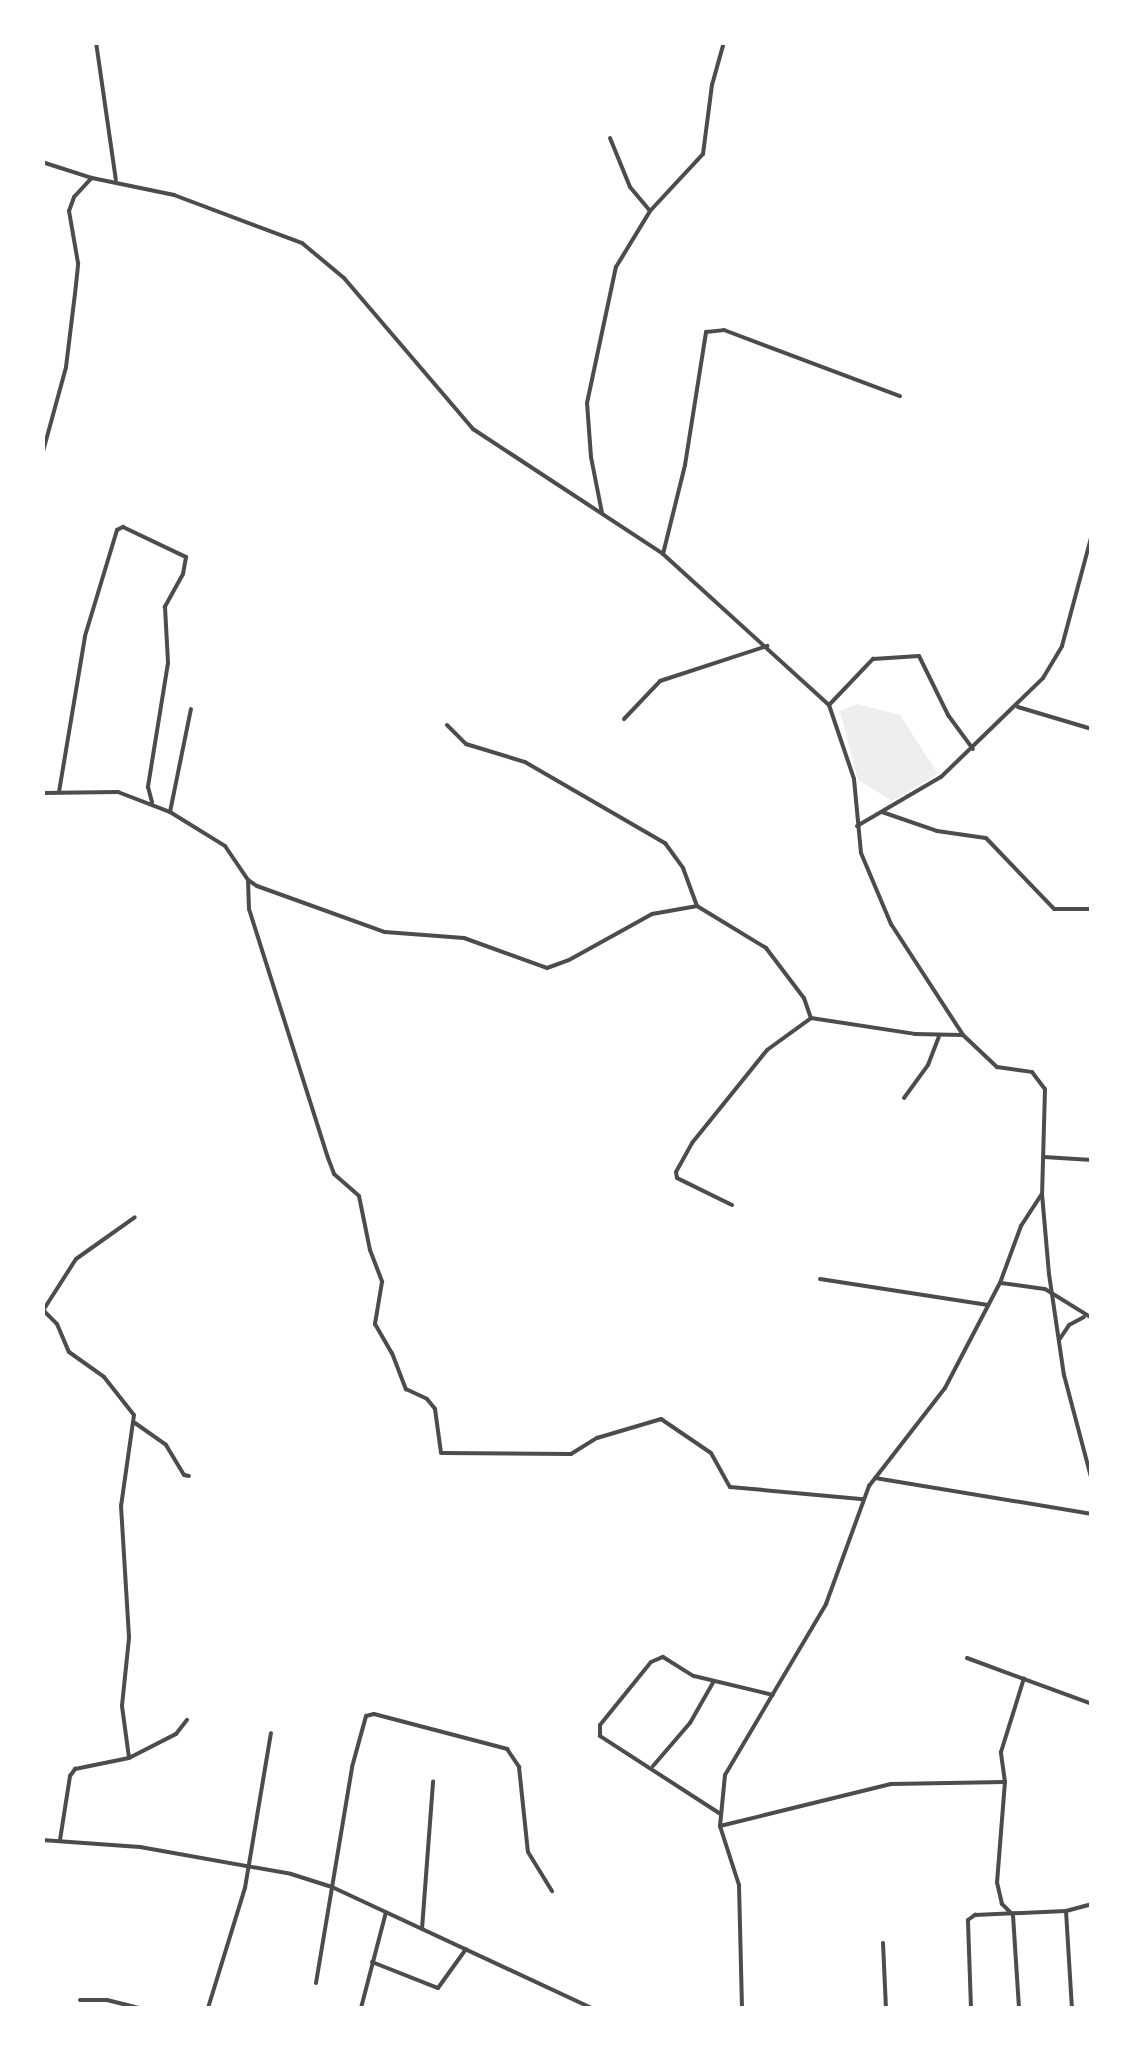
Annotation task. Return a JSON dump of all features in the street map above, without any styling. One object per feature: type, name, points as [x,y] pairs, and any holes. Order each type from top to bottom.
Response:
[{"type":"street","points":[[96,42],[116,180]]},
{"type":"street","points":[[602,513],[590,457],[588,403],[616,267],[650,212],[703,154],[712,85],[724,42]]},
{"type":"street","points":[[610,138],[630,187],[650,212]]},
{"type":"street","points":[[42,162],[92,178],[174,194],[302,242],[344,278],[473,429],[663,554],[829,705],[848,752],[860,853],[882,907],[963,1035],[997,1067],[1032,1072],[1042,1080],[1042,1194],[1052,1293],[1058,1340],[1092,1480]]},
{"type":"street","points":[[42,455],[66,368],[75,294],[78,263],[68,211],[74,197],[92,178]]},
{"type":"street","points":[[663,554],[685,465],[706,332],[724,330],[900,396]]},
{"type":"street","points":[[59,792],[85,636],[118,530],[123,527],[186,557],[183,574],[165,608],[169,653],[148,787],[153,805]]},
{"type":"street","points":[[857,826],[940,778],[1018,707],[1043,678],[1062,646],[1092,534]]},
{"type":"street","points":[[624,719],[660,681],[768,646]]},
{"type":"street","points":[[829,705],[872,659],[919,656],[948,715],[974,748]]},
{"type":"street","points":[[1018,707],[1092,730]]},
{"type":"street","points":[[170,812],[190,709]]},
{"type":"street","points":[[447,725],[466,744],[525,762],[665,843],[684,868],[698,906],[766,948],[804,998],[811,1018]]},
{"type":"street","points":[[42,793],[118,792],[170,812],[226,846],[248,880],[249,909],[328,1158],[334,1174],[359,1196],[370,1250],[382,1282],[374,1324],[406,1390],[427,1399],[435,1408],[440,1453],[571,1454],[596,1438],[661,1419],[712,1453],[730,1487],[863,1498]]},
{"type":"street","points":[[882,812],[937,831],[986,838],[1054,909],[1092,909]]},
{"type":"street","points":[[248,880],[385,932],[464,938],[547,968],[652,914],[698,906]]},
{"type":"street","points":[[732,1205],[677,1178],[676,1172],[692,1143],[767,1050],[811,1018],[939,1036],[963,1035]]},
{"type":"street","points":[[904,1098],[928,1065],[939,1036]]},
{"type":"street","points":[[1044,1157],[1092,1160]]},
{"type":"street","points":[[742,2008],[738,1885],[720,1826],[724,1775],[774,1696],[835,1586],[863,1498],[874,1478],[945,1388],[1000,1282],[1021,1226],[1042,1194]]},
{"type":"street","points":[[129,1758],[122,1706],[129,1638],[121,1506],[126,1454],[135,1423],[132,1407],[104,1377],[69,1352],[57,1324],[43,1309],[76,1259],[134,1217]]},
{"type":"street","points":[[820,1279],[988,1305]]},
{"type":"street","points":[[1000,1282],[1052,1293],[1084,1317],[1092,1318]]},
{"type":"street","points":[[1058,1340],[1068,1325],[1084,1317]]},
{"type":"street","points":[[135,1423],[166,1445],[184,1476],[189,1476]]},
{"type":"street","points":[[874,1478],[1092,1514]]},
{"type":"street","points":[[719,1813],[691,1798],[654,1766],[600,1736],[600,1724],[657,1658],[663,1657],[694,1676],[774,1696]]},
{"type":"street","points":[[966,1658],[1092,1704]]},
{"type":"street","points":[[1019,2008],[1013,1915],[1002,1904],[997,1883],[1005,1782],[1002,1743],[1024,1678]]},
{"type":"street","points":[[654,1766],[690,1723],[714,1679]]},
{"type":"street","points":[[316,1982],[362,1721],[374,1714],[506,1749],[519,1767],[528,1852],[552,1890]]},
{"type":"street","points":[[60,1840],[70,1776],[75,1769],[129,1758],[176,1734],[187,1720]]},
{"type":"street","points":[[208,2008],[250,1865],[271,1733]]},
{"type":"street","points":[[422,1929],[433,1782]]},
{"type":"street","points":[[720,1826],[891,1784],[1005,1782]]},
{"type":"street","points":[[42,1840],[140,1847],[250,1865],[332,1888],[592,2008]]},
{"type":"street","points":[[971,2008],[968,1920],[976,1915],[1066,1911],[1092,1904]]},
{"type":"street","points":[[1066,1911],[1072,2008]]},
{"type":"street","points":[[361,2008],[386,1912]]},
{"type":"street","points":[[882,1943],[886,2008]]},
{"type":"street","points":[[372,1962],[438,1988],[466,1949]]},
{"type":"street","points":[[80,2000],[107,2000],[140,2008]]},
{"type":"shaded area","points":[[857,704],[900,715],[938,774],[892,801],[858,780],[840,711]]}]
